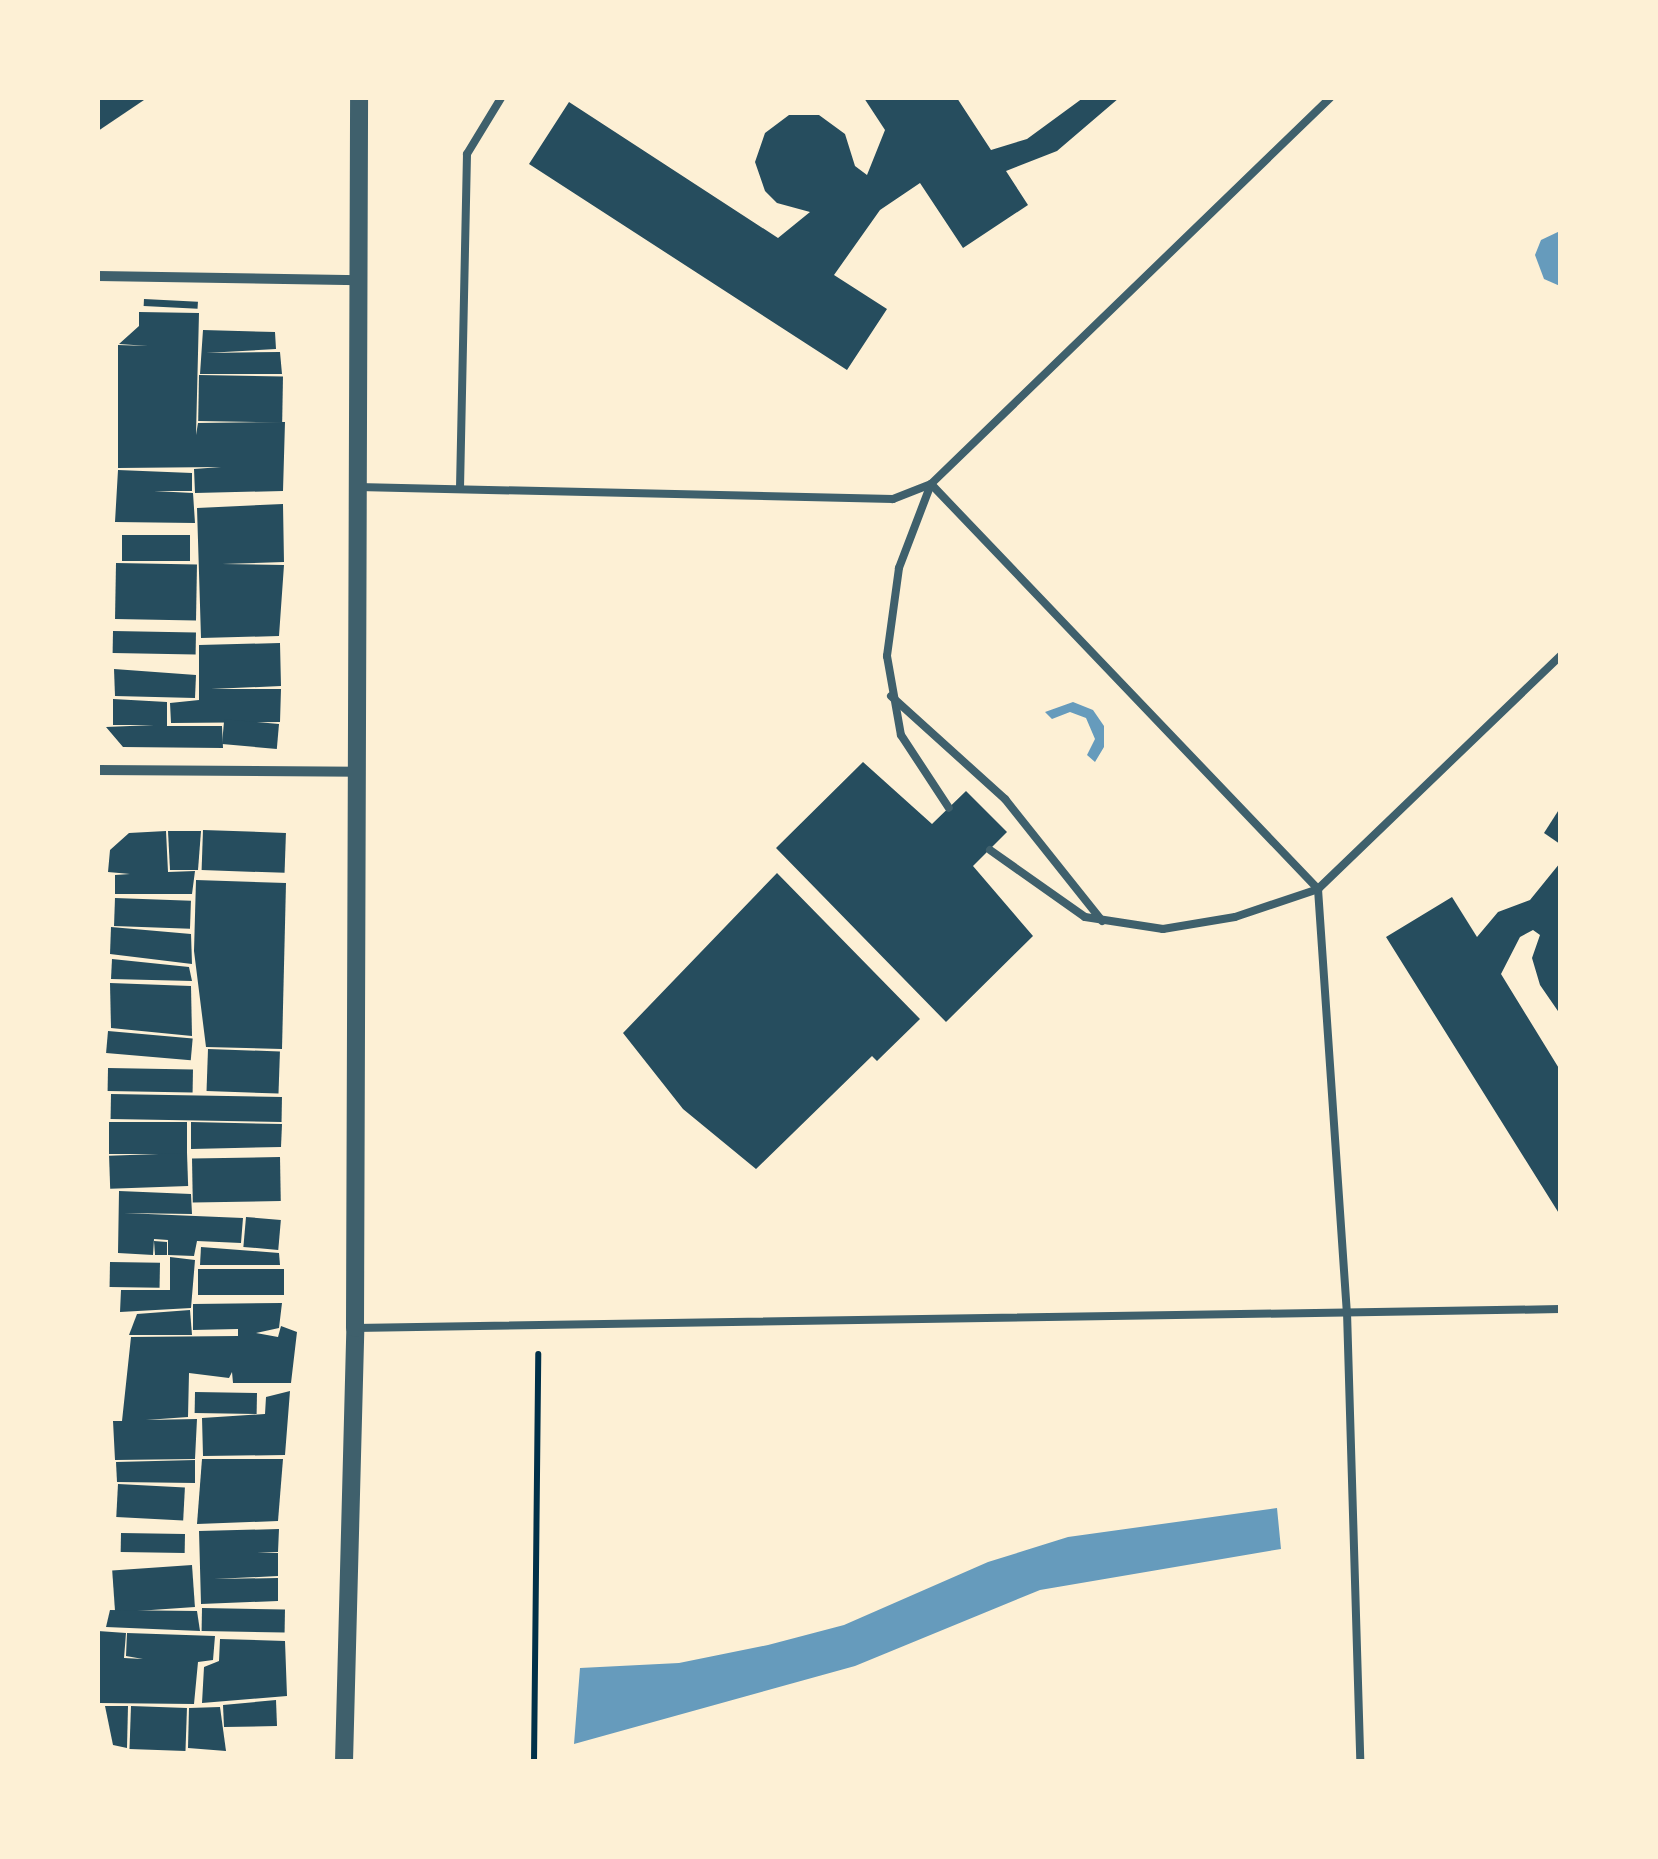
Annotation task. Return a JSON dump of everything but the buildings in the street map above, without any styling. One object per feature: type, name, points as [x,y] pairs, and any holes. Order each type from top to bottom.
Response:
[{"type":"street","points":[[344,1762],[355,1328],[360,98]]},
{"type":"street","points":[[98,276],[362,280]]},
{"type":"street","points":[[98,770],[360,772]]},
{"type":"lane","points":[[460,488],[467,154],[501,98]]},
{"type":"lane","points":[[358,487],[893,499],[931,484],[1330,98]]},
{"type":"lane","points":[[931,484],[898,568],[889,616],[891,696],[901,736],[949,808]]},
{"type":"lane","points":[[931,484],[1318,889],[1348,1312],[1360,1762]]},
{"type":"lane","points":[[990,850],[1051,898],[1102,922],[1163,929],[1202,924],[1318,889],[1560,656]]},
{"type":"lane","points":[[891,696],[1005,799],[1102,922]]},
{"type":"lane","points":[[355,1328],[1560,1308]]},
{"type":"path","points":[[534,1762],[538,1354]]},
{"type":"water","points":[[1560,231],[1560,286],[1544,279],[1535,255],[1541,240]]},
{"type":"water","points":[[1073,702],[1093,710],[1104,726],[1104,747],[1095,762],[1087,755],[1095,739],[1086,718],[1070,712],[1052,719],[1045,712]]},
{"type":"water","points":[[1277,1508],[1281,1549],[1040,1590],[855,1666],[574,1744],[580,1668],[679,1663],[768,1645],[844,1625],[988,1562],[1068,1537]]}]
